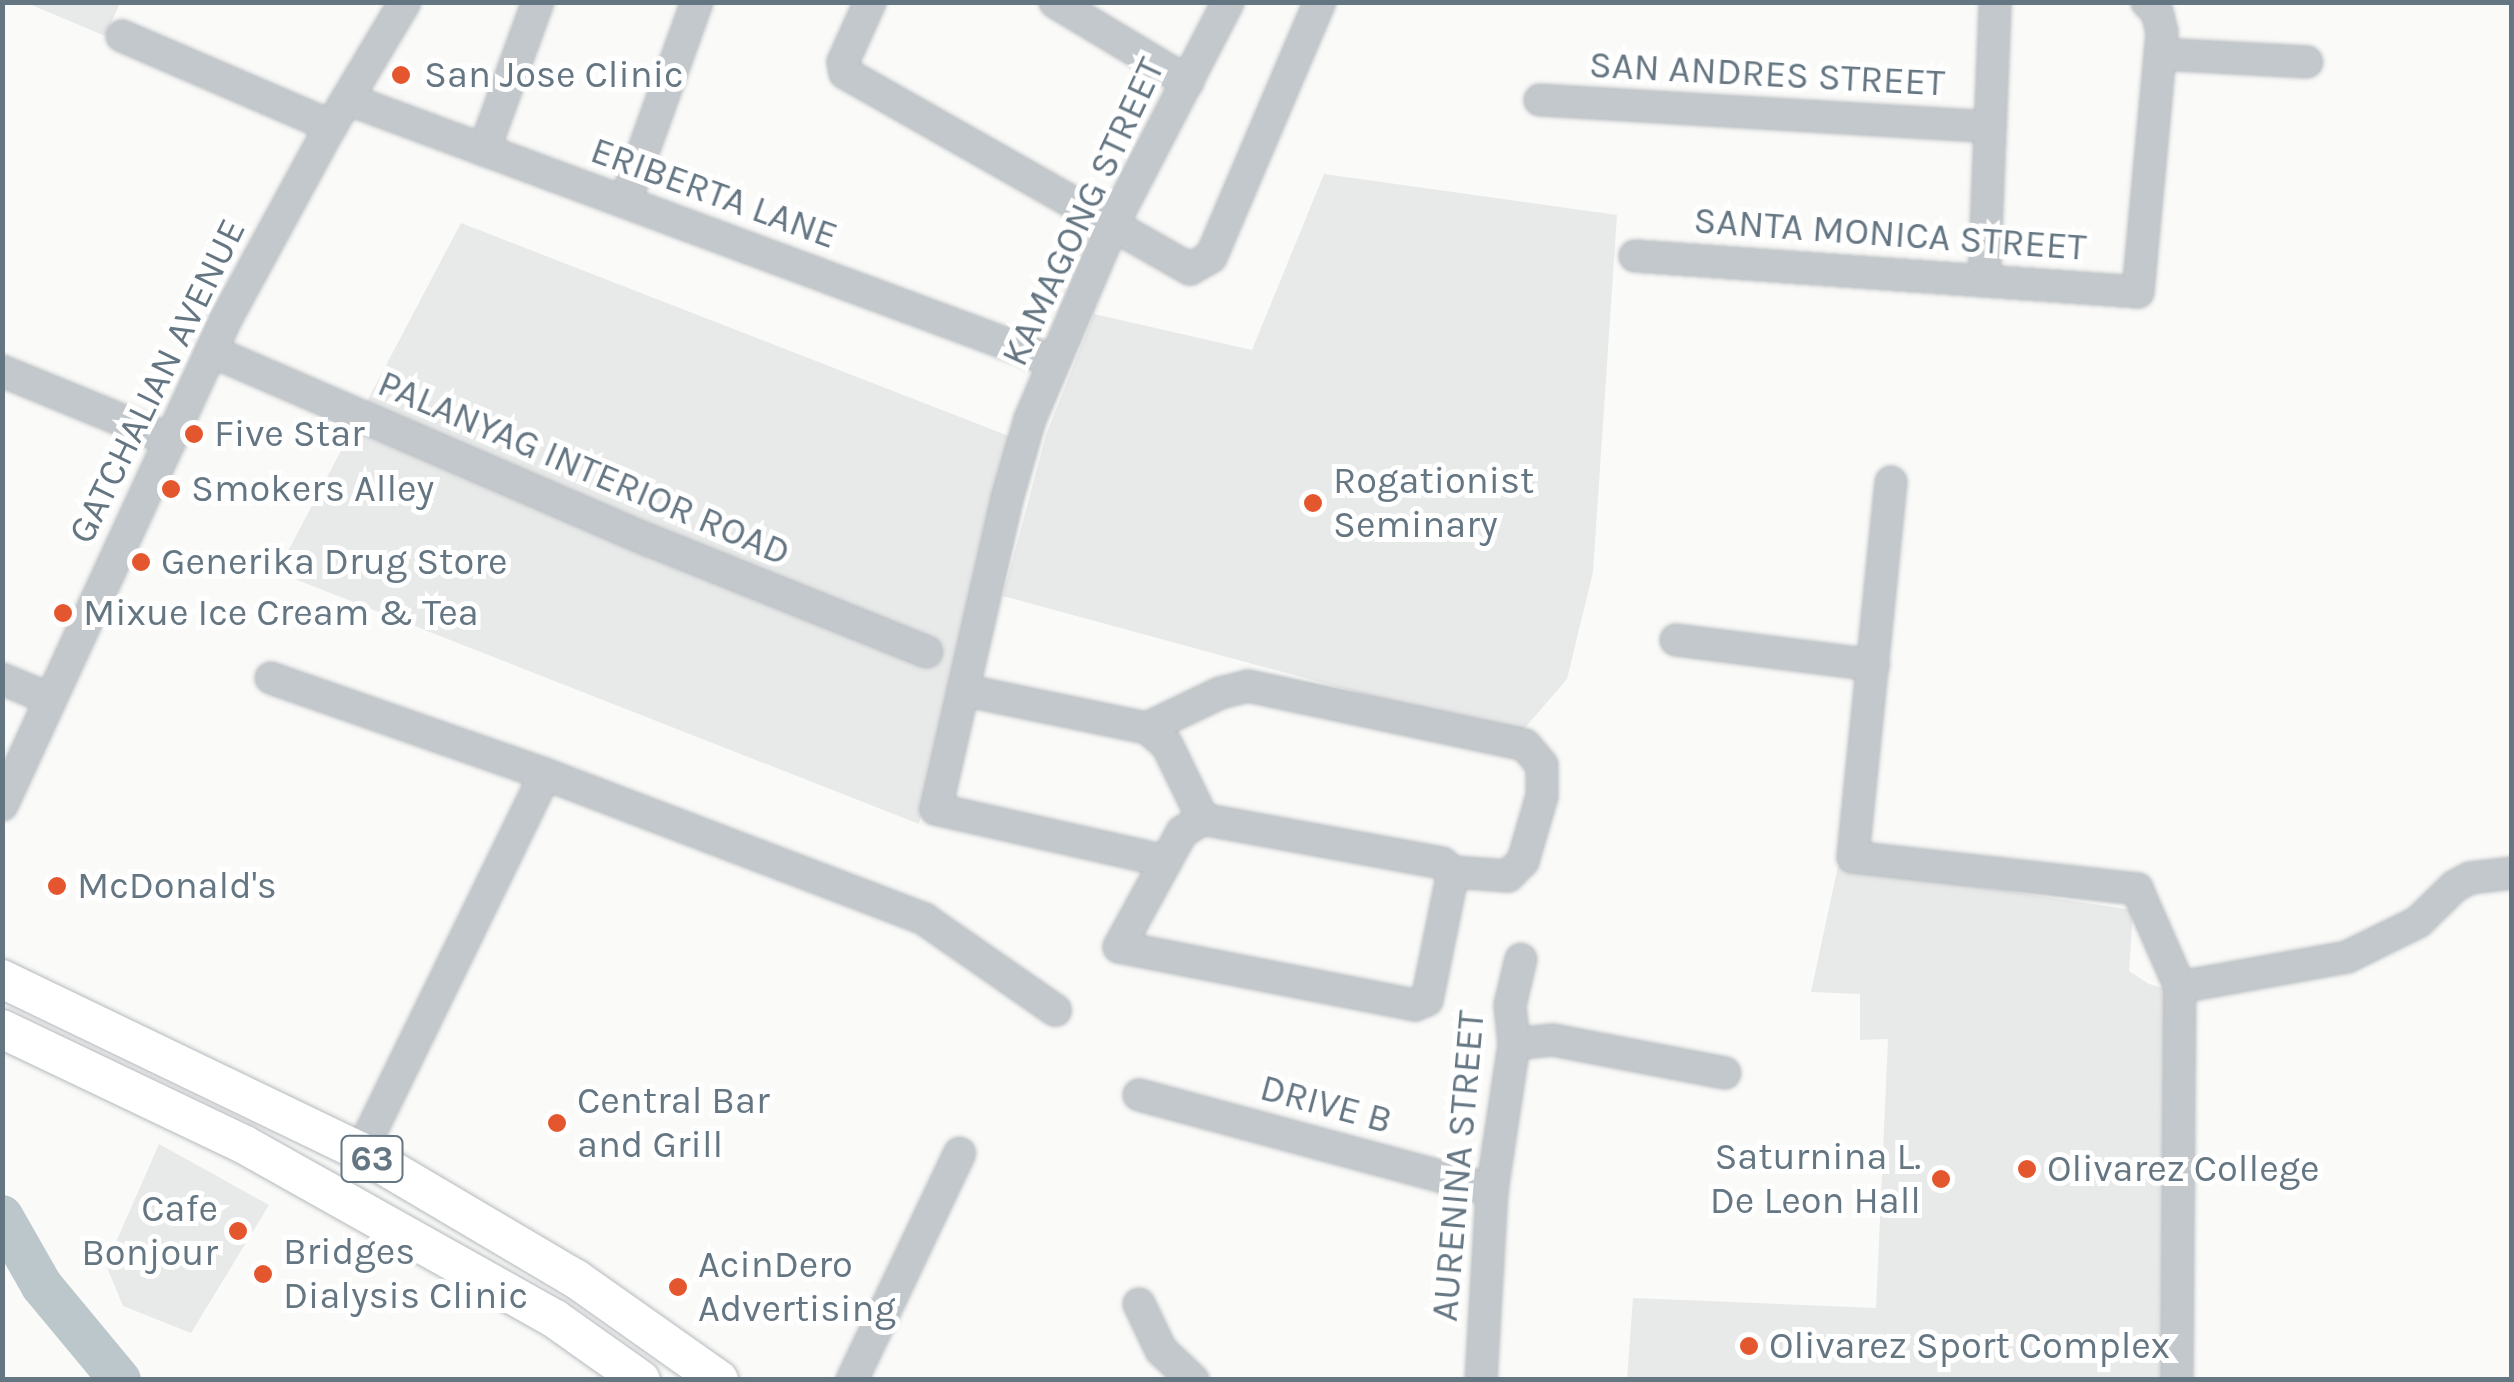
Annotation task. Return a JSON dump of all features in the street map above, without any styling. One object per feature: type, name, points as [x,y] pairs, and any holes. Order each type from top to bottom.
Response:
[{"type":"main road","name":"63","points":[[2,979],[361,1152],[576,1279],[718,1380]]},
{"type":"main road","name":"63","points":[[2,1028],[244,1145],[556,1319],[641,1380]]},
{"type":"main road","points":[[496,1286],[518,1245]]},
{"type":"street","name":"GATCHALIAN AVENUE","points":[[2,805],[211,350],[339,112],[404,2]]},
{"type":"street","points":[[484,150],[538,2]]},
{"type":"street","points":[[624,202],[697,2]]},
{"type":"street","points":[[870,2],[844,62],[845,74],[1190,269],[1211,257],[1320,2]]},
{"type":"street","points":[[1055,2],[1188,82]]},
{"type":"street","name":"KAMAGONG STREET","points":[[1166,861],[936,810],[1007,499],[1053,361],[1112,224],[1228,2]]},
{"type":"street","points":[[1984,281],[1995,2]]},
{"type":"street","points":[[2147,2],[2162,23],[2160,54],[2307,62]]},
{"type":"street","name":"ERIBERTA LANE","points":[[122,36],[339,112],[484,150],[1053,361]]},
{"type":"street","name":"SANTA MONICA STREET","points":[[1636,256],[2138,292],[2160,54]]},
{"type":"street","name":"SAN ANDRES STREET","points":[[1540,100],[1990,127]]},
{"type":"street","name":"PALANYAG INTERIOR ROAD","points":[[211,350],[651,541],[927,652]]},
{"type":"street","points":[[2,370],[170,440]]},
{"type":"street","points":[[1891,482],[1853,857],[2138,889],[2180,987],[2177,1380]]},
{"type":"street","points":[[1676,640],[1873,665]]},
{"type":"street","points":[[271,678],[546,774],[924,919],[1056,1010]]},
{"type":"street","points":[[2,679],[50,699]]},
{"type":"street","points":[[1146,728],[1220,692],[1248,686],[1525,746],[1542,765],[1542,796],[1523,862],[1508,876],[1453,872],[1442,863],[1203,820],[1182,832],[1119,947],[1415,1005],[1426,1000],[1453,872]]},
{"type":"street","points":[[964,690],[1146,728],[1167,746],[1203,820]]},
{"type":"street","points":[[361,1152],[546,774]]},
{"type":"street","points":[[2180,987],[2347,958],[2418,922],[2455,886],[2470,878],[2512,874]]},
{"type":"street","name":"AURENINA STREET","points":[[1481,1380],[1492,1190],[1514,1044],[1510,1006],[1520,960]]},
{"type":"street","points":[[1514,1044],[1553,1040],[1725,1073]]},
{"type":"street","name":"DRIVE B","points":[[1139,1096],[1492,1190]]},
{"type":"street","points":[[852,1380],[960,1152]]},
{"type":"street","points":[[1139,1304],[1161,1350],[1193,1380]]},
{"type":"shaded area","points":[[27,3],[120,3],[105,36]]},
{"type":"shaded area","name":"Rogationist Seminary","points":[[1324,174],[1617,215],[1593,572],[1567,679],[1518,736],[1003,596],[1046,435],[1094,314],[1252,350]]},
{"type":"shaded area","points":[[461,223],[1014,438],[919,824],[277,572]]},
{"type":"shaded area","name":"Olivarez College","points":[[1838,866],[2133,910],[2129,971],[2149,984],[2175,991],[2166,1379],[1627,1380],[1633,1298],[1876,1308],[1888,1039],[1860,1040],[1860,994],[1811,992]]},
{"type":"shaded area","points":[[159,1144],[269,1205],[191,1333],[123,1306],[106,1265]]},
{"type":"waterway","points":[[2,1216],[42,1286],[120,1380]]},
{"type":"place","name":"San Jose Clinic","points":[[401,75]]},
{"type":"place","name":"Five Star","points":[[194,434]]},
{"type":"place","name":"Smokers Alley","points":[[171,489]]},
{"type":"place","name":"Rogationist Seminary","points":[[1313,503]]},
{"type":"place","name":"Generika Drug Store","points":[[141,562]]},
{"type":"place","name":"Mixue Ice Cream & Tea","points":[[63,613]]},
{"type":"place","name":"McDonald's","points":[[57,886]]},
{"type":"place","name":"Central Bar and Grill","points":[[557,1123]]},
{"type":"place","name":"Olivarez College","points":[[2027,1169]]},
{"type":"place","name":"Saturnina L. De Leon Hall","points":[[1941,1179]]},
{"type":"place","name":"Cafe Bonjour","points":[[238,1231]]},
{"type":"place","name":"Bridges Dialysis Clinic","points":[[263,1274]]},
{"type":"place","name":"AcinDero Advertising","points":[[678,1287]]},
{"type":"place","name":"Olivarez Sport Complex","points":[[1749,1346]]}]
